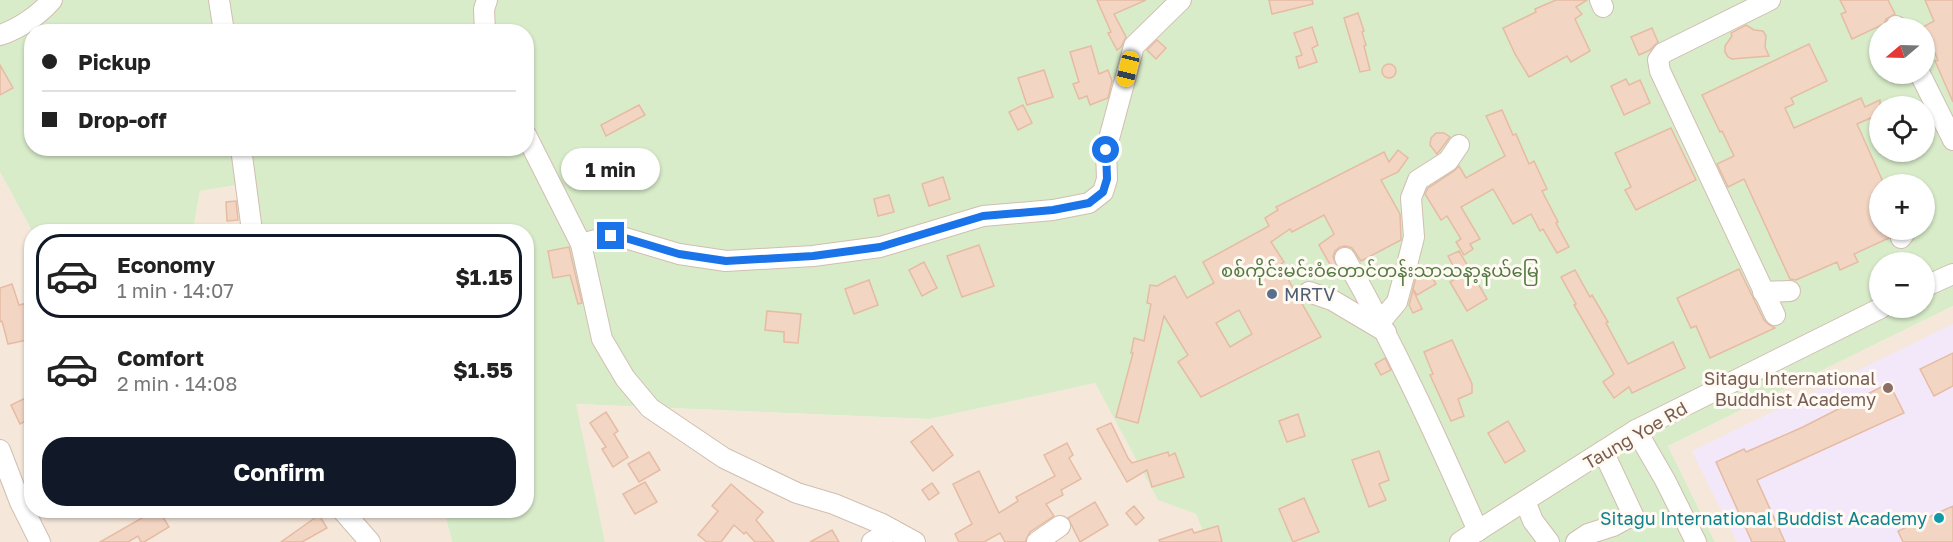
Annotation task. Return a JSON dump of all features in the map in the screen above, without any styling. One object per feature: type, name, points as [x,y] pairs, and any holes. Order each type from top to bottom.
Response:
[{"type":"street","points":[[0,35],[9,32],[43,10],[52,0]]},
{"type":"street","points":[[219,0],[223,24]]},
{"type":"street","points":[[484,24],[484,9],[487,0]]},
{"type":"street","points":[[581,244],[611,236],[622,237],[679,254],[726,261],[794,258],[880,247],[983,216],[1053,210],[1089,203],[1103,192],[1107,179],[1106,150],[1134,46],[1181,0]]},
{"type":"street","points":[[1770,0],[1663,53],[1658,60],[1660,71],[1775,315]]},
{"type":"street","points":[[1925,84],[1953,140]]},
{"type":"street","points":[[1383,326],[1397,302],[1414,237],[1411,198],[1418,180],[1448,161],[1459,146]]},
{"type":"street","points":[[534,151],[581,244],[602,339],[625,378],[650,408],[724,458],[797,493],[845,508],[915,542]]},
{"type":"street","points":[[242,156],[251,224]]},
{"type":"street","points":[[1345,258],[1383,326],[1423,406],[1478,531]]},
{"type":"street","points":[[1935,282],[1953,274]]},
{"type":"street","points":[[1763,292],[1790,291]]},
{"type":"street","points":[[1309,292],[1332,300],[1383,326]]},
{"type":"street","name":"Taung Yoe Rd","points":[[1460,542],[1636,430],[1869,314]]},
{"type":"street","points":[[1636,430],[1665,480],[1696,542]]},
{"type":"street","points":[[0,450],[24,510]]},
{"type":"street","points":[[1576,542],[1588,534],[1613,526],[1633,515],[1604,451]]},
{"type":"street","points":[[1525,501],[1533,521],[1546,541]]},
{"type":"street","points":[[28,518],[40,542]]},
{"type":"street","points":[[349,518],[370,542]]},
{"type":"street","points":[[1037,542],[1060,526]]},
{"type":"street","points":[[872,542],[893,530]]},
{"type":"shaded area","points":[[0,172],[28,224],[24,224],[24,518],[446,518],[452,542],[0,542]]},
{"type":"shaded area","points":[[245,184],[254,224],[194,224],[200,191]]},
{"type":"shaded area","name":"Sitagu International Buddhist Academy","points":[[1953,306],[1953,542],[1715,542],[1668,446],[1929,318],[1935,318],[1935,315]]},
{"type":"shaded area","name":"Sitagu International Buddhist Academy","points":[[1953,324],[1953,542],[1737,542],[1692,451]]},
{"type":"shaded area","points":[[1095,383],[1158,499],[1196,514],[1207,542],[605,542],[575,404],[928,419]]},
{"type":"green space","name":"စစ်ကိုင်းမင်းဝံတောင်တန်းသာသနာ့နယ်မြေ","points":[[0,0],[1953,0],[1953,306],[1935,315],[1935,252],[1869,252],[1869,318],[1929,318],[1668,446],[1715,542],[1207,542],[1196,514],[1158,500],[1095,383],[929,419],[576,404],[605,542],[452,542],[446,518],[534,518],[534,224],[254,224],[244,184],[200,191],[194,224],[28,224],[0,172]]},
{"type":"building","points":[[1097,0],[1146,0],[1114,14],[1126,37],[1117,50],[1108,33],[1111,32]]},
{"type":"building","points":[[1269,0],[1312,0],[1313,4],[1272,14]]},
{"type":"building","points":[[1556,0],[1587,0],[1576,7],[1582,14],[1575,19],[1590,51],[1571,62],[1567,56],[1529,77],[1503,28],[1536,12],[1535,9]]},
{"type":"building","points":[[1840,0],[1888,0],[1895,14],[1888,18],[1869,18],[1869,31],[1852,39],[1841,14],[1846,12]]},
{"type":"building","points":[[1925,0],[1953,0],[1953,102],[1935,61],[1938,60],[1935,53],[1935,18],[1933,18]]},
{"type":"building","points":[[1358,13],[1364,31],[1362,32],[1366,45],[1364,46],[1370,70],[1360,72],[1344,18]]},
{"type":"building","points":[[1746,25],[1754,30],[1763,31],[1769,56],[1732,59],[1728,57],[1725,46],[1732,36],[1731,33]]},
{"type":"building","points":[[1312,27],[1318,45],[1312,48],[1317,62],[1299,68],[1296,57],[1302,55],[1294,33]]},
{"type":"building","points":[[1652,28],[1658,42],[1650,50],[1639,55],[1631,37]]},
{"type":"building","points":[[1157,40],[1166,48],[1156,59],[1147,50]]},
{"type":"building","points":[[1809,44],[1827,81],[1791,98],[1794,104],[1785,108],[1794,128],[1861,98],[1865,107],[1869,105],[1869,119],[1857,124],[1869,151],[1869,162],[1874,162],[1880,174],[1869,174],[1869,240],[1885,240],[1854,254],[1858,262],[1840,270],[1837,262],[1796,280],[1790,279],[1744,179],[1728,187],[1717,164],[1734,156],[1702,95]]},
{"type":"building","points":[[1091,46],[1099,74],[1108,70],[1112,81],[1108,98],[1090,105],[1087,96],[1079,99],[1073,84],[1079,82],[1070,52]]},
{"type":"building","points":[[1389,64],[1394,66],[1396,71],[1394,76],[1389,78],[1384,76],[1382,71],[1384,66]]},
{"type":"building","points":[[0,65],[13,88],[0,95]]},
{"type":"building","points":[[1044,70],[1053,97],[1027,105],[1018,78]]},
{"type":"building","points":[[1626,79],[1629,85],[1640,80],[1650,103],[1624,115],[1611,86]]},
{"type":"building","points":[[639,105],[645,115],[606,136],[601,125]]},
{"type":"building","points":[[1023,105],[1032,123],[1018,130],[1009,112]]},
{"type":"building","points":[[1502,110],[1529,164],[1534,161],[1547,189],[1542,191],[1569,247],[1557,253],[1543,229],[1540,231],[1531,214],[1513,224],[1493,189],[1461,207],[1480,239],[1470,244],[1473,249],[1464,255],[1456,242],[1461,239],[1447,216],[1441,220],[1425,194],[1428,188],[1459,166],[1466,178],[1505,156],[1486,116]]},
{"type":"building","points":[[1671,128],[1696,180],[1636,210],[1625,190],[1631,187],[1615,153]]},
{"type":"building","points":[[1436,133],[1444,133],[1450,137],[1437,154],[1430,145],[1431,138]]},
{"type":"building","points":[[1398,150],[1408,158],[1398,172],[1381,180],[1400,214],[1401,240],[1361,261],[1352,248],[1340,247],[1335,251],[1333,257],[1340,273],[1336,275],[1319,245],[1334,234],[1324,215],[1292,232],[1290,229],[1271,242],[1284,262],[1280,265],[1321,337],[1201,397],[1178,362],[1188,355],[1164,316],[1138,423],[1116,417],[1133,353],[1131,353],[1134,338],[1144,341],[1151,304],[1147,303],[1150,285],[1157,286],[1175,276],[1187,298],[1214,283],[1203,262],[1269,226],[1265,218],[1278,210],[1276,207],[1384,152],[1389,162]],"holes":[[[1239,310],[1252,334],[1230,347],[1216,323]]]},
{"type":"building","points":[[943,177],[950,199],[929,206],[922,184]]},
{"type":"building","points":[[889,195],[894,212],[878,216],[874,199]]},
{"type":"building","points":[[236,201],[238,220],[227,221],[226,202]]},
{"type":"building","points":[[979,245],[994,286],[962,297],[947,256]]},
{"type":"building","points":[[569,247],[582,303],[578,304],[570,275],[553,278],[548,251]]},
{"type":"building","points":[[1459,251],[1487,299],[1467,311],[1450,282],[1459,277],[1448,256]]},
{"type":"building","points":[[924,262],[937,288],[922,296],[909,270]]},
{"type":"building","points":[[1425,265],[1436,284],[1417,295],[1413,289],[1418,269]]},
{"type":"building","points":[[1739,269],[1764,320],[1775,328],[1710,358],[1696,326],[1691,328],[1677,298]]},
{"type":"building","points":[[1575,270],[1590,297],[1592,295],[1608,322],[1606,323],[1628,364],[1673,342],[1685,368],[1632,393],[1629,387],[1614,398],[1603,382],[1614,374],[1574,305],[1576,304],[1561,277]]},
{"type":"building","points":[[869,280],[878,305],[854,314],[845,289]]},
{"type":"building","points":[[12,284],[19,305],[24,304],[24,341],[8,344],[2,321],[0,322],[0,288]]},
{"type":"building","points":[[1413,290],[1422,309],[1413,313],[1409,305]]},
{"type":"building","points":[[767,311],[801,314],[798,343],[784,342],[784,332],[765,330]]},
{"type":"building","points":[[1452,340],[1472,384],[1472,393],[1458,399],[1464,416],[1451,421],[1430,375],[1433,374],[1424,352]]},
{"type":"building","points":[[1953,353],[1953,386],[1934,396],[1920,369]]},
{"type":"building","points":[[1385,358],[1391,370],[1381,375],[1375,364]]},
{"type":"building","points":[[1889,383],[1904,413],[1757,480],[1785,542],[1752,542],[1716,462],[1744,449],[1746,452],[1803,427]]},
{"type":"building","points":[[24,399],[24,422],[20,424],[11,405]]},
{"type":"building","points":[[606,412],[618,431],[614,434],[628,457],[613,467],[602,449],[606,447],[590,423]]},
{"type":"building","points":[[1298,414],[1305,436],[1287,442],[1279,421]]},
{"type":"building","points":[[1508,421],[1525,451],[1505,463],[1488,433]]},
{"type":"building","points":[[1111,423],[1132,463],[1168,452],[1169,456],[1175,453],[1184,477],[1152,487],[1147,470],[1127,482],[1097,429]]},
{"type":"building","points":[[932,426],[953,455],[933,471],[911,442]]},
{"type":"building","points":[[1067,443],[1073,455],[1069,458],[1081,479],[1061,490],[1063,495],[1046,504],[1054,516],[1030,532],[1025,542],[1005,542],[1000,533],[984,542],[959,542],[955,534],[972,524],[953,484],[979,471],[999,513],[1018,501],[1016,497],[1055,476],[1044,455]]},
{"type":"building","points":[[1379,451],[1389,480],[1379,484],[1386,500],[1369,507],[1352,460]]},
{"type":"building","points":[[649,452],[660,470],[639,482],[628,464]]},
{"type":"building","points":[[645,482],[657,502],[635,514],[623,494]]},
{"type":"building","points":[[932,483],[939,493],[929,500],[922,490]]},
{"type":"building","points":[[731,484],[763,512],[756,520],[774,542],[755,542],[746,532],[744,534],[734,525],[721,542],[707,542],[698,535],[718,511],[712,506]]},
{"type":"building","points":[[1304,498],[1319,532],[1293,542],[1279,509]]},
{"type":"building","points":[[1095,502],[1108,525],[1080,542],[1068,518]]},
{"type":"building","points":[[1134,506],[1144,518],[1136,525],[1126,513]]},
{"type":"building","name":"Sitagu International Buddist Academy","points":[[1953,506],[1953,542],[1903,542],[1898,531]]},
{"type":"building","points":[[142,518],[164,518],[169,527],[144,542],[141,542],[138,536],[128,542],[100,542]]},
{"type":"building","points":[[315,518],[321,518],[327,528],[302,542],[281,542]]},
{"type":"building","points":[[1218,526],[1222,542],[1160,542],[1159,540],[1192,529],[1194,533]]},
{"type":"building","points":[[832,530],[839,542],[810,542]]},
{"type":"place","name":"MRTV","points":[[1272,294]]},
{"type":"place","name":"Sitagu International Buddhist Academy","points":[[1888,388]]},
{"type":"place","name":"Sitagu International Buddist Academy","points":[[1939,518]]},
{"type":"route","points":[[611,236],[622,237],[679,254],[726,261],[813,256],[880,247],[983,216],[1053,210],[1089,203],[1103,192],[1107,179],[1106,150]]}]
